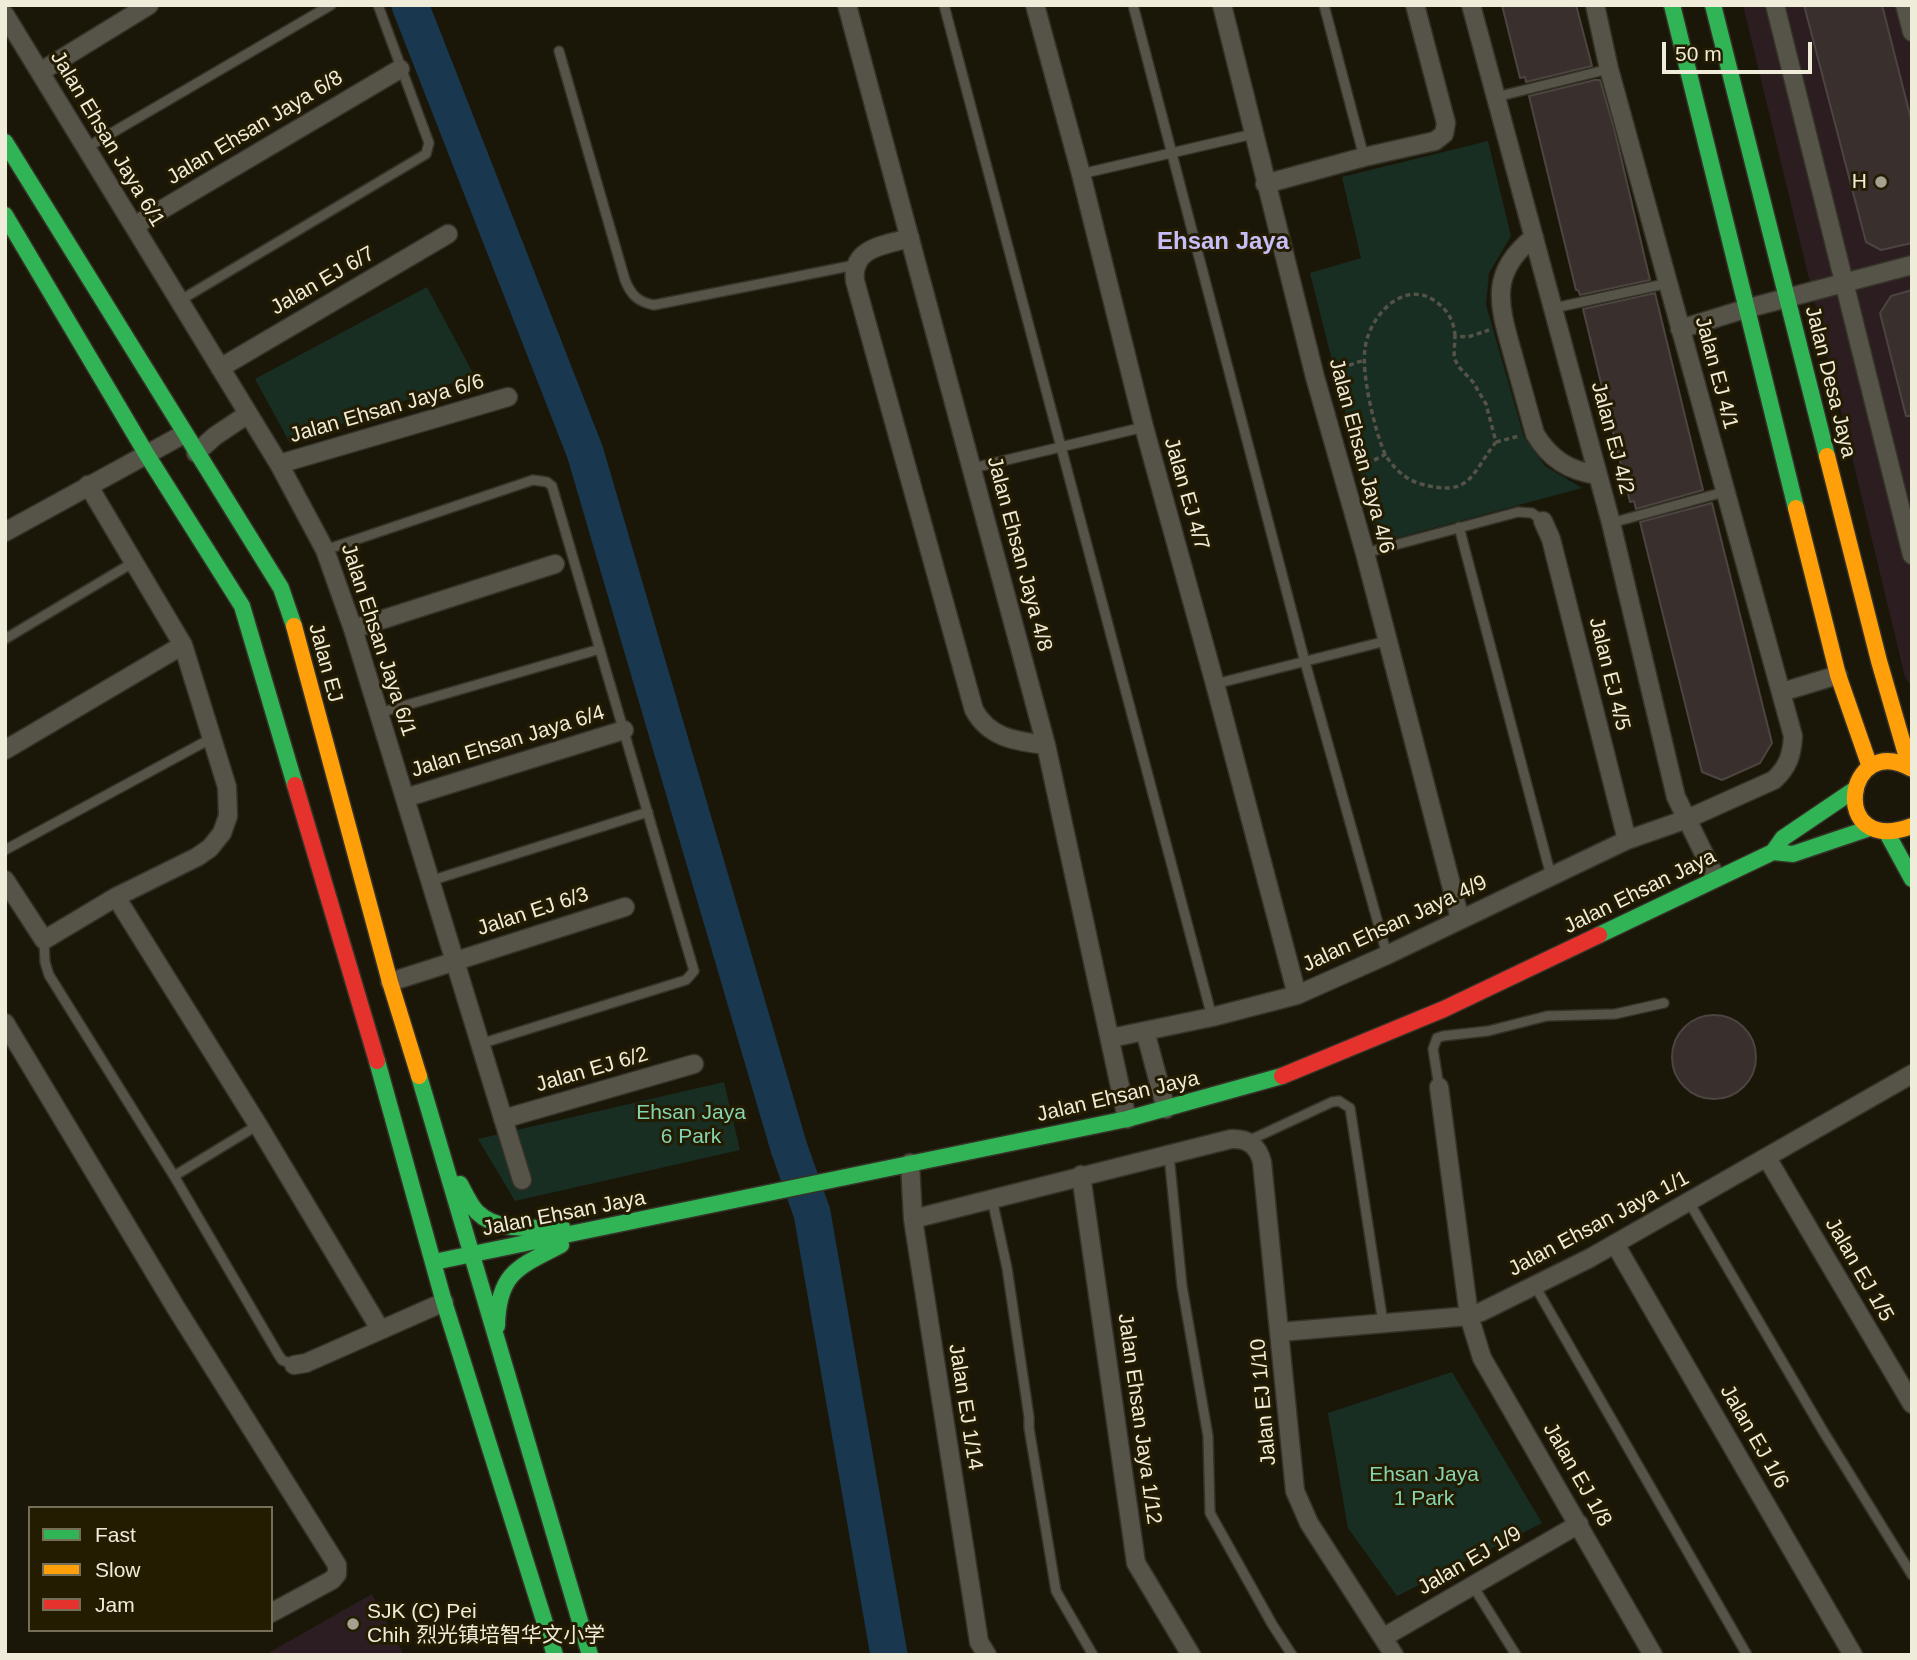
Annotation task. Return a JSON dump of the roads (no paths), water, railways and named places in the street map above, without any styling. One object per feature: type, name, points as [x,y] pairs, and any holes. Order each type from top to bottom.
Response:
[{"type":"main road","name":"Jalan Desa Jaya","points":[[1672,5],[1745,309],[1837,579],[1879,661],[1911,768]]},
{"type":"main road","name":"Jalan Desa Jaya","points":[[1713,5],[1787,298],[1837,579],[1838,676],[1870,767]]},
{"type":"main road","name":"Jalan EJ","points":[[5,142],[272,572],[289,609],[390,982],[445,1160],[499,1356]]},
{"type":"main road","points":[[5,215],[147,455],[242,606],[357,994],[444,1302],[555,1655]]},
{"type":"main road","points":[[1879,661],[1912,714]]},
{"type":"main road","points":[[1911,768],[1886,761],[1870,767],[1863,773],[1854,790],[1853,801],[1856,811],[1870,828],[1887,833],[1904,831],[1912,826]]},
{"type":"main road","name":"Jalan Ehsan Jaya","points":[[434,1262],[1127,1119],[1299,1071],[1524,972],[1773,852],[1783,838],[1854,790]]},
{"type":"main road","name":"Jalan Ehsan Jaya","points":[[1773,852],[1793,854],[1870,828]]},
{"type":"main road","points":[[1887,833],[1912,879]]},
{"type":"main road","points":[[445,1160],[477,1212],[491,1221],[511,1226],[607,1228]]},
{"type":"main road","points":[[583,1233],[523,1266],[506,1280],[496,1303],[499,1356],[590,1655]]},
{"type":"street","points":[[40,72],[149,5]]},
{"type":"street","name":"Jalan Ehsan Jaya 4/8","points":[[847,5],[1046,746],[1127,1119]]},
{"type":"street","name":"Jalan EJ 4/7","points":[[1035,5],[1081,174],[1144,427],[1297,995]]},
{"type":"street","name":"Jalan Ehsan Jaya 4/6","points":[[1222,5],[1315,377],[1365,553],[1460,919]]},
{"type":"street","points":[[1265,184],[1363,157],[1436,141],[1444,134],[1446,129],[1415,5]]},
{"type":"street","name":"Jalan EJ 4/2","points":[[1471,5],[1611,523],[1676,797],[1716,878]]},
{"type":"street","name":"Jalan EJ 4/1","points":[[1595,5],[1609,69],[1724,492],[1782,692],[1793,736],[1792,752]]},
{"type":"street","points":[[1775,5],[1912,555]]},
{"type":"street","points":[[1905,5],[1912,32]]},
{"type":"street","name":"Jalan Ehsan Jaya 6/1","points":[[5,15],[279,464],[325,550],[353,629],[522,1180]]},
{"type":"street","name":"Jalan Ehsan Jaya 6/8","points":[[134,226],[400,69]]},
{"type":"street","name":"Jalan EJ 6/7","points":[[220,368],[448,234]]},
{"type":"street","points":[[1534,237],[1511,258],[1503,274],[1500,300],[1505,325],[1535,434],[1542,446],[1572,469],[1598,475]]},
{"type":"street","points":[[910,238],[866,251],[855,265],[855,281],[974,710],[988,729],[999,736],[1046,746]]},
{"type":"street","points":[[1680,329],[1912,265]]},
{"type":"street","name":"Jalan Ehsan Jaya 6/6","points":[[279,464],[508,397]]},
{"type":"street","points":[[196,453],[215,436],[248,414]]},
{"type":"street","points":[[5,531],[184,434]]},
{"type":"street","points":[[5,880],[44,940],[117,897],[211,848],[222,833],[228,816],[227,787],[183,645],[88,485]]},
{"type":"street","name":"Jalan EJ 4/5","points":[[1544,521],[1551,539],[1627,840]]},
{"type":"street","points":[[353,629],[555,564]]},
{"type":"street","points":[[5,750],[183,645]]},
{"type":"street","points":[[1782,692],[1838,676]]},
{"type":"street","name":"Jalan Ehsan Jaya 6/4","points":[[405,798],[624,730]]},
{"type":"street","name":"Jalan Ehsan Jaya 4/9","points":[[1111,1038],[1212,1017],[1297,995],[1627,840],[1687,819],[1774,779],[1785,770],[1792,752]]},
{"type":"street","points":[[117,897],[380,1329]]},
{"type":"street","name":"Jalan EJ 6/3","points":[[390,982],[625,907]]},
{"type":"street","points":[[5,1023],[176,1308],[337,1565],[337,1574],[332,1580],[273,1612]]},
{"type":"street","points":[[1146,1031],[1166,1109]]},
{"type":"street","name":"Jalan EJ 6/2","points":[[503,1119],[694,1064]]},
{"type":"street","name":"Jalan Ehsan Jaya 1/1","points":[[1280,1332],[1469,1316],[1535,1286],[1615,1244],[1912,1074]]},
{"type":"street","name":"Jalan EJ 1/8","points":[[1438,1087],[1469,1316],[1482,1357],[1653,1655]]},
{"type":"street","points":[[913,1219],[1081,1175],[1239,1140]]},
{"type":"street","name":"Jalan EJ 1/10","points":[[1239,1140],[1260,1154],[1262,1162],[1295,1491],[1309,1523],[1390,1650]]},
{"type":"street","name":"Jalan EJ 1/5","points":[[1767,1158],[1912,1404]]},
{"type":"street","name":"Jalan EJ 1/14","points":[[910,1163],[913,1219],[979,1642],[986,1655]]},
{"type":"street","name":"Jalan Ehsan Jaya 1/12","points":[[1081,1175],[1136,1563],[1191,1655]]},
{"type":"street","name":"Jalan EJ 1/6","points":[[1615,1244],[1853,1655]]},
{"type":"street","points":[[294,1365],[306,1363],[444,1302]]},
{"type":"street","name":"Jalan EJ 1/9","points":[[1390,1650],[1473,1586],[1578,1524]]},
{"type":"lane","points":[[86,148],[331,5]]},
{"type":"lane","points":[[179,301],[426,154],[429,143],[378,5]]},
{"type":"lane","points":[[944,5],[1212,1017]]},
{"type":"lane","points":[[1133,5],[1305,662],[1387,955]]},
{"type":"lane","points":[[1324,5],[1363,157]]},
{"type":"lane","points":[[559,51],[625,280],[634,297],[643,303],[654,304],[855,265]]},
{"type":"lane","points":[[1496,97],[1609,69]]},
{"type":"lane","points":[[1081,174],[1253,134]]},
{"type":"lane","points":[[1554,308],[1669,283]]},
{"type":"lane","points":[[972,468],[1144,427]]},
{"type":"lane","points":[[325,550],[533,480],[547,482],[552,486],[694,968],[692,975],[686,979],[480,1044]]},
{"type":"lane","points":[[1611,523],[1724,492]]},
{"type":"lane","points":[[1365,553],[1518,512],[1532,513],[1544,521]]},
{"type":"lane","points":[[1459,527],[1551,876]]},
{"type":"lane","points":[[5,639],[134,562]]},
{"type":"lane","points":[[1215,684],[1386,641]]},
{"type":"lane","points":[[379,713],[600,649]]},
{"type":"lane","points":[[5,850],[212,738]]},
{"type":"lane","points":[[430,881],[648,812]]},
{"type":"lane","points":[[44,940],[45,962],[49,975],[174,1177],[278,1354],[282,1360],[294,1365]]},
{"type":"lane","points":[[1438,1087],[1433,1049],[1437,1038],[1443,1035],[1488,1031],[1547,1016],[1615,1014],[1664,1003]]},
{"type":"lane","points":[[1239,1140],[1332,1102],[1339,1101],[1350,1108],[1383,1323]]},
{"type":"lane","points":[[174,1177],[258,1125]]},
{"type":"lane","points":[[1169,1155],[1182,1286],[1208,1436],[1210,1513],[1292,1655]]},
{"type":"lane","points":[[992,1199],[1007,1268],[1029,1417],[1028,1428],[1056,1591],[1093,1655]]},
{"type":"lane","points":[[1689,1202],[1823,1431],[1912,1576]]},
{"type":"lane","points":[[1535,1286],[1747,1655]]},
{"type":"lane","points":[[1473,1586],[1516,1655]]},
{"type":"waterway","points":[[410,5],[585,452],[789,1148],[812,1213],[889,1655]]},
{"type":"place","name":"H","points":[[1881,182]]},
{"type":"place","name":"SJK (C) Pei Chih 烈光镇培智华文小学","points":[[353,1624]]},
{"type":"district","name":"Ehsan Jaya","points":[[1223,242]]},
{"type":"park label","name":"Ehsan Jaya 6 Park","points":[[691,1125]]},
{"type":"park label","name":"Ehsan Jaya 1 Park","points":[[1424,1487]]}]
